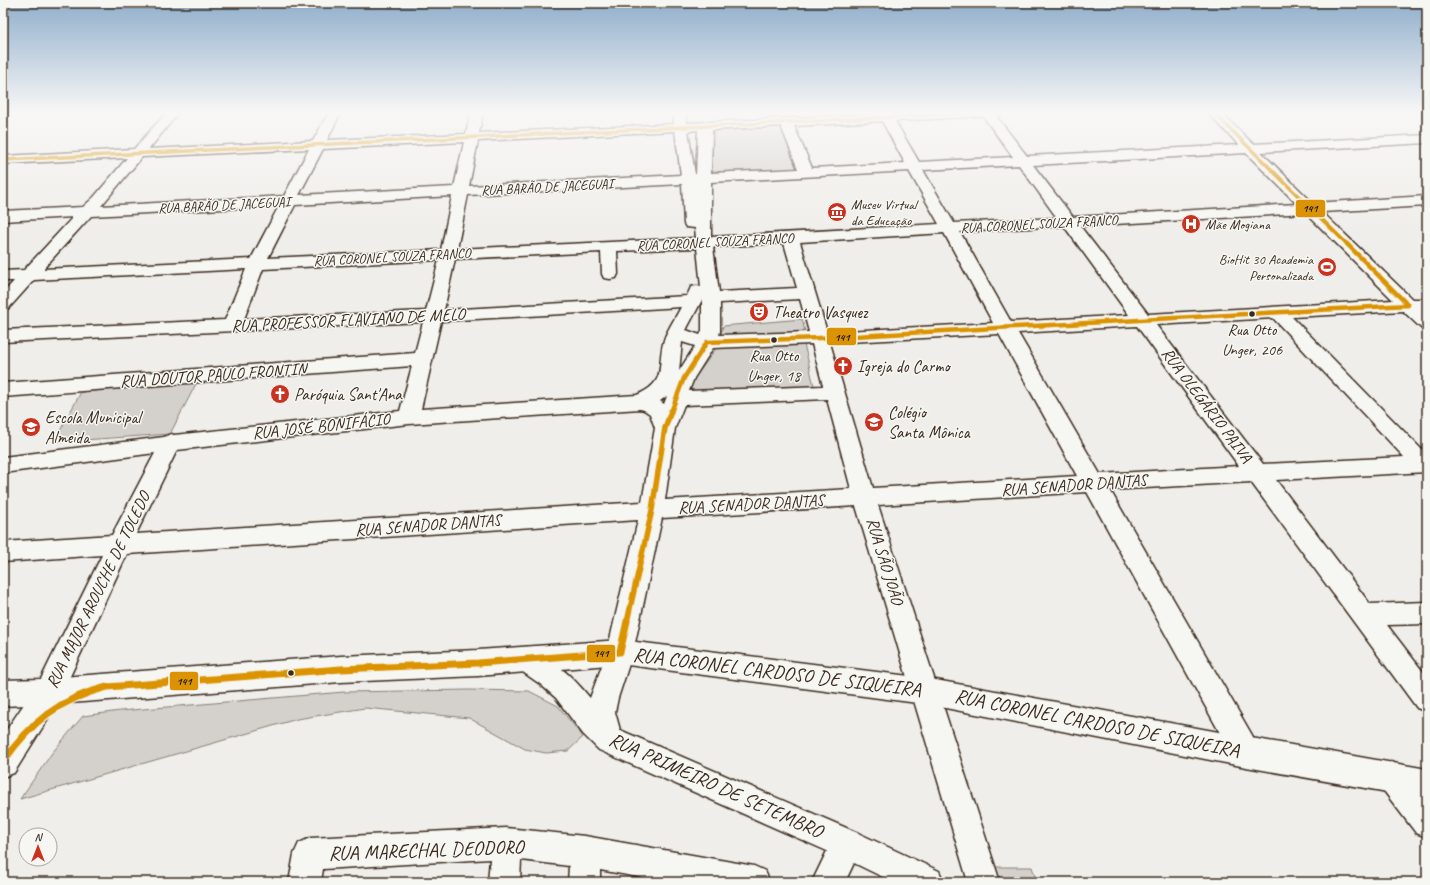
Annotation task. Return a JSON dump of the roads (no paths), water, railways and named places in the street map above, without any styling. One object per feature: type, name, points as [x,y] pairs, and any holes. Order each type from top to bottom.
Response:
[{"type":"main road","name":"RUA CORONEL CARDOSO DE SIQUEIRA","points":[[49,691],[340,669],[478,663],[620,652],[925,691],[1246,752],[1427,784]]},
{"type":"main road","name":"RUA MAJOR AROUCHE DE TOLEDO","points":[[5,759],[33,726],[50,710],[64,701],[78,695],[107,687]]},
{"type":"main road","name":"RUA MAJOR AROUCHE DE TOLEDO","points":[[5,759],[49,691]]},
{"type":"street","points":[[3,160],[131,153]]},
{"type":"street","points":[[3,304],[86,212],[99,200],[137,153]]},
{"type":"street","points":[[232,326],[257,263],[312,153]]},
{"type":"street","points":[[409,417],[448,255],[468,153]]},
{"type":"street","points":[[609,740],[601,712],[604,698],[620,652],[652,510],[665,428],[684,378],[707,342],[711,331],[711,298],[698,243],[686,153]]},
{"type":"street","points":[[640,402],[655,396],[668,380],[672,344],[675,333],[693,301],[697,290],[698,243],[704,177],[704,153]]},
{"type":"street","points":[[799,153],[806,172]]},
{"type":"street","points":[[907,153],[1246,752]]},
{"type":"street","name":"RUA OLEGÁRIO PAIVA","points":[[1017,153],[1427,699]]},
{"type":"street","name":"RUA BARÃO DE JACEGUAI","points":[[6,219],[86,212],[704,177],[1162,153]]},
{"type":"street","points":[[1256,153],[1427,324]]},
{"type":"street","name":"RUA CORONEL SOUZA FRANCO","points":[[3,276],[698,243],[1427,201]]},
{"type":"street","name":"RUA SÃO JOÃO","points":[[791,238],[865,498],[984,882]]},
{"type":"street","points":[[609,247],[610,274]]},
{"type":"street","points":[[711,298],[806,293]]},
{"type":"street","name":"RUA PROFESSOR FLAVIANO DE MELO","points":[[3,336],[433,316],[693,301]]},
{"type":"street","points":[[675,333],[695,340],[707,342],[820,338],[1427,304]]},
{"type":"street","points":[[1278,313],[1425,464]]},
{"type":"street","name":"RUA DOUTOR PAULO FRONTIN","points":[[3,390],[423,358]]},
{"type":"street","points":[[676,398],[834,392]]},
{"type":"street","points":[[640,402],[653,405],[657,408],[665,428]]},
{"type":"street","name":"RUA JOSÉ BONIFÁCIO","points":[[3,464],[171,442],[409,417],[502,409],[640,402]]},
{"type":"street","name":"RUA MAJOR AROUCHE DE TOLEDO","points":[[49,691],[119,545],[171,442]]},
{"type":"street","name":"RUA SENADOR DANTAS","points":[[3,552],[652,510],[1425,464]]},
{"type":"street","points":[[1364,615],[1427,613]]},
{"type":"street","name":"RUA PRIMEIRO DE SETEMBRO","points":[[526,659],[551,675],[570,694],[596,728],[609,740],[847,844],[928,882]]},
{"type":"street","points":[[3,693],[49,691]]},
{"type":"street","points":[[1391,777],[1427,822]]},
{"type":"street","points":[[504,882],[506,843]]},
{"type":"street","name":"RUA MARECHAL DEODORO","points":[[308,868],[506,843],[585,852],[747,881]]},
{"type":"street","points":[[828,882],[847,844]]},
{"type":"street","points":[[584,882],[585,852]]},
{"type":"place","name":"Museu Virtual da Educação","points":[[837,212]]},
{"type":"place","name":"Mãe Mogiana","points":[[1191,224]]},
{"type":"place","name":"BioHit 30 Academia Personalizada","points":[[1327,267]]},
{"type":"place","name":"Theatro Vasquez","points":[[759,312]]},
{"type":"place","name":"Rua Otto Unger, 206","points":[[1252,314]]},
{"type":"place","name":"Rua Otto Unger, 18","points":[[774,340]]},
{"type":"place","name":"Igreja do Carmo","points":[[843,366]]},
{"type":"place","name":"Paróquia Sant'Ana","points":[[280,394]]},
{"type":"place","name":"Colégio Santa Mônica","points":[[874,422]]},
{"type":"place","name":"Escola Municipal Almeida","points":[[31,427]]}]
